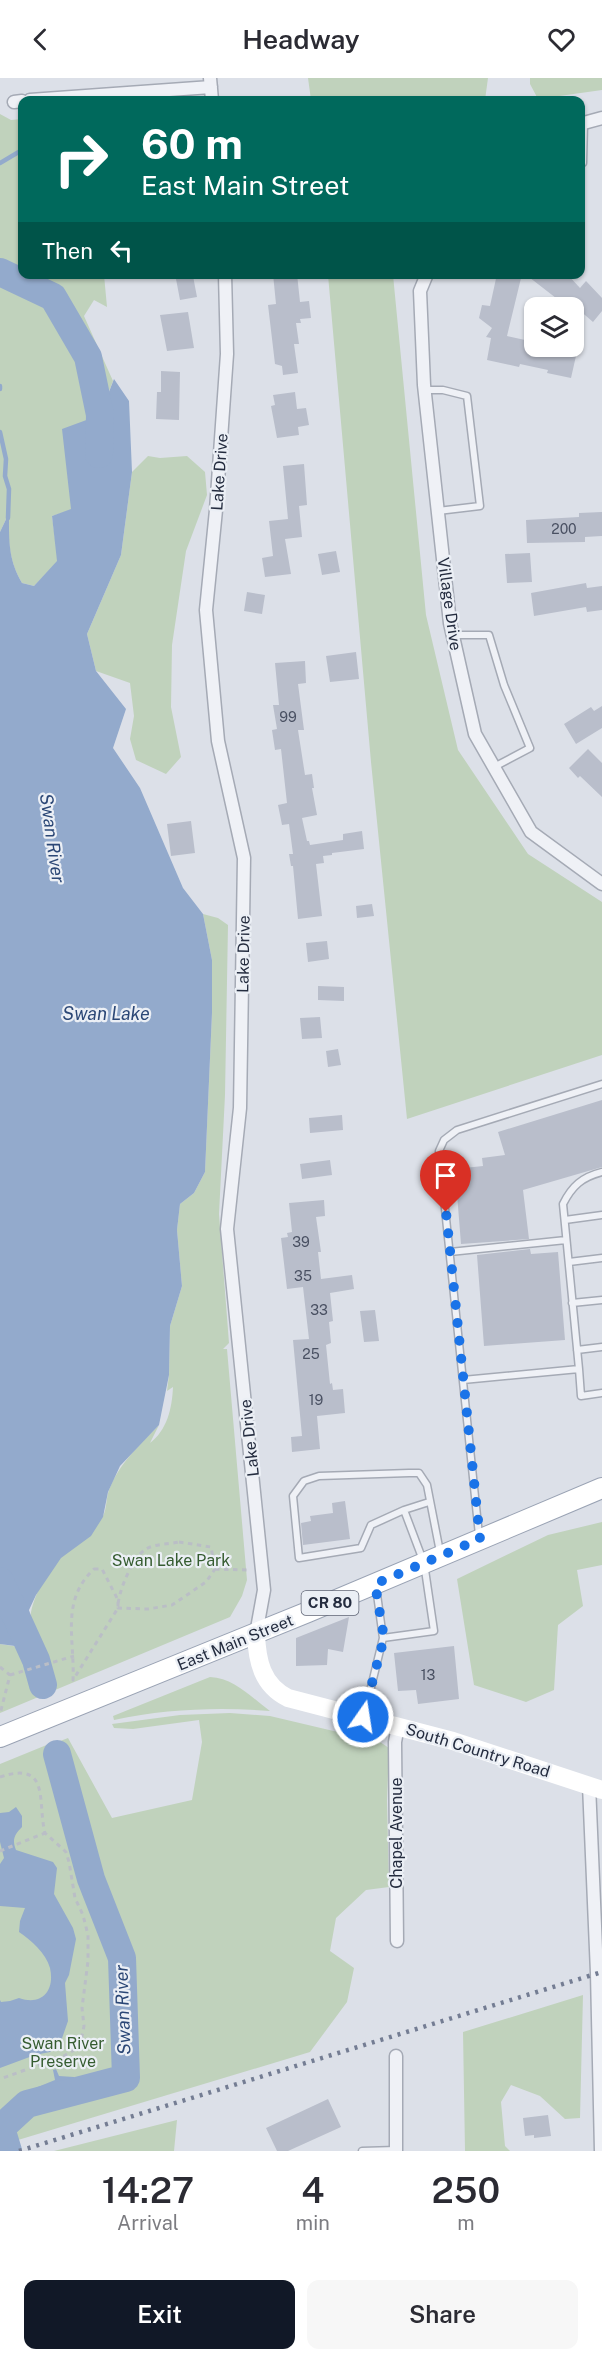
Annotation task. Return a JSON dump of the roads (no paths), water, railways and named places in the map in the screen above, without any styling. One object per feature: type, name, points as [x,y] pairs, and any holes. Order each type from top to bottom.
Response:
[{"type":"main road","name":"East Main Street","points":[[0,1737],[256,1634],[602,1488]]},
{"type":"main road","name":"South Country Road","points":[[256,1634],[260,1666],[268,1683],[280,1694],[297,1701],[398,1726],[507,1758],[596,1788]]},
{"type":"street","points":[[72,96],[210,83]]},
{"type":"street","points":[[585,123],[602,118]]},
{"type":"street","name":"Lake Drive","points":[[225,279],[227,354],[206,610],[218,741],[244,858],[240,1108],[227,1229],[264,1590],[256,1634]]},
{"type":"street","name":"Village Drive","points":[[425,279],[420,291],[424,390],[452,635],[475,734],[531,832],[602,884]]},
{"type":"street","name":"Chapel Avenue","points":[[396,1941],[395,1742],[398,1726]]},
{"type":"street","points":[[596,1788],[602,2151]]},
{"type":"street","points":[[396,2056],[396,2150]]},
{"type":"lane","points":[[424,390],[443,390],[467,396],[480,506],[438,511]]},
{"type":"lane","points":[[452,635],[489,635],[504,685],[530,747],[494,767]]},
{"type":"lane","points":[[480,1539],[439,1151],[444,1140],[457,1130],[602,1084]]},
{"type":"lane","points":[[602,1172],[590,1175],[572,1188],[563,1204],[581,1396],[602,1393]]},
{"type":"lane","points":[[565,1221],[602,1215]]},
{"type":"lane","points":[[450,1252],[566,1240]]},
{"type":"lane","points":[[568,1262],[602,1258]]},
{"type":"lane","points":[[572,1303],[602,1300]]},
{"type":"lane","points":[[577,1350],[602,1347]]},
{"type":"lane","points":[[463,1380],[579,1370]]},
{"type":"lane","points":[[384,1638],[434,1631],[432,1559],[429,1502],[427,1485],[418,1473],[319,1476],[304,1481],[293,1496],[299,1558],[361,1548],[370,1525],[429,1502]]},
{"type":"lane","points":[[404,1510],[432,1559]]},
{"type":"lane","points":[[363,1717],[384,1638],[375,1584]]},
{"type":"lane","points":[[362,2151],[396,2150]]},
{"type":"water","name":"Swan Lake","points":[[114,379],[129,401],[132,472],[121,555],[87,634],[96,671],[126,709],[113,748],[140,788],[183,888],[203,914],[212,960],[205,1172],[194,1193],[180,1204],[177,1230],[182,1286],[170,1326],[169,1375],[159,1425],[120,1466],[108,1492],[103,1517],[91,1536],[61,1558],[36,1595],[29,1610],[34,1639],[30,1648],[0,1644],[0,532],[9,513],[9,541],[14,566],[22,583],[34,586],[57,561],[52,516],[71,509],[62,429],[100,415]]},
{"type":"water","points":[[16,1807],[22,1816],[22,1827],[14,1838],[16,1850],[53,1862],[57,1868],[54,1894],[73,1928],[76,1939],[69,1975],[65,1983],[68,2021],[60,2044],[50,2052],[0,2068],[0,2000],[1,2002],[19,1998],[34,2000],[40,1998],[48,1990],[51,1976],[48,1962],[42,1952],[19,1932],[25,1908],[0,1906],[0,1864],[4,1858],[0,1842],[0,1813],[9,1812]]},
{"type":"water","points":[[56,2069],[59,2076],[74,2077],[75,2082],[64,2098],[40,2106],[16,2104],[18,2095],[55,2080],[53,2070]]},
{"type":"waterway","points":[[0,163],[18,152]]},
{"type":"waterway","name":"Swan River","points":[[0,272],[53,297],[88,357],[100,415],[99,454]]},
{"type":"waterway","points":[[0,432],[6,459],[5,476],[9,489],[8,518]]},
{"type":"waterway","name":"Swan River","points":[[0,1581],[36,1660],[43,1685]]},
{"type":"waterway","name":"Swan River","points":[[8,2151],[1,2128],[27,2104],[126,2078],[122,1958],[91,1879],[57,1754]]},
{"type":"railway","points":[[19,2151],[602,1972]]},
{"type":"park label","name":"Swan Lake Park","points":[[171,1560]]},
{"type":"park label","name":"Swan River Preserve","points":[[63,2052]]}]
